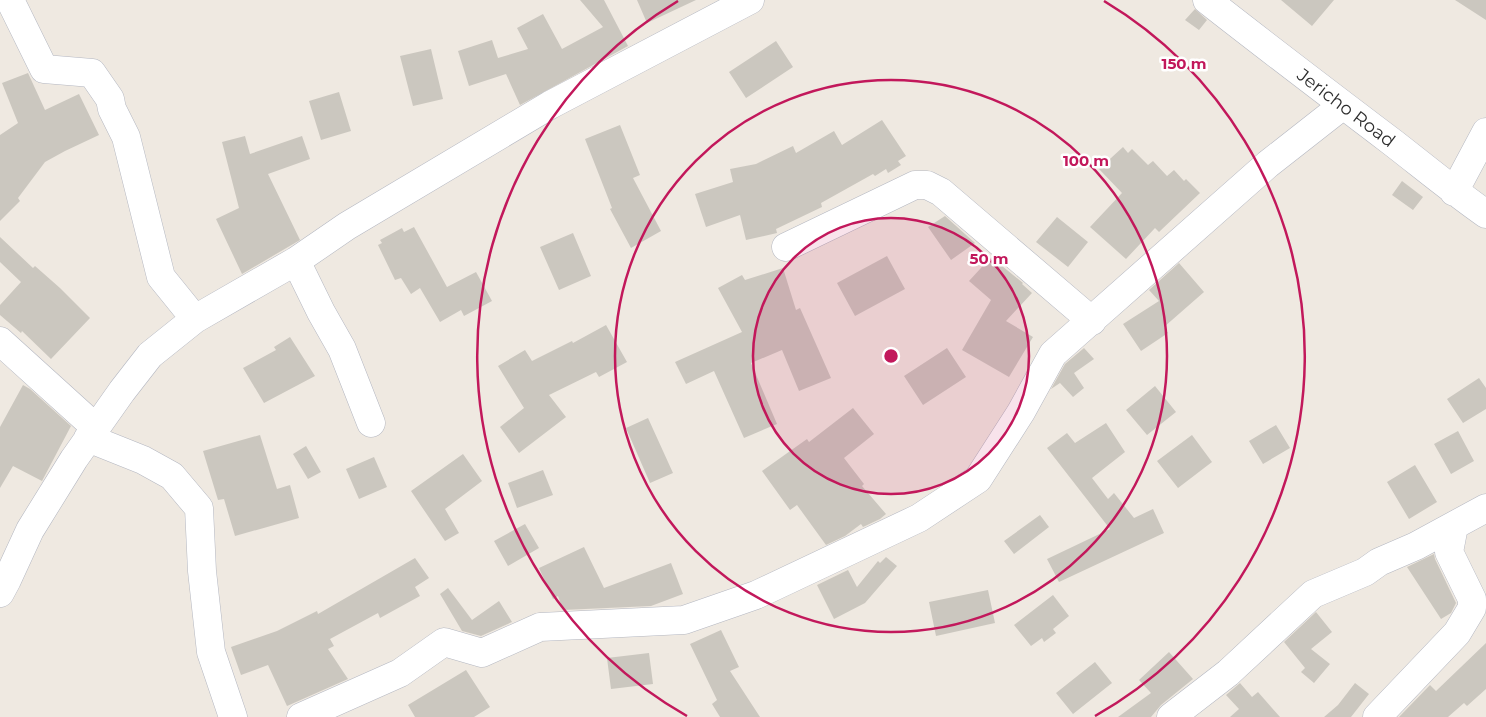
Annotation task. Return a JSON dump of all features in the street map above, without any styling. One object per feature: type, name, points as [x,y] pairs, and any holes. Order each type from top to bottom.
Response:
[{"type":"street","points":[[10,0],[44,69],[92,73],[110,99],[112,109],[126,137],[161,277],[195,319]]},
{"type":"street","points":[[0,593],[8,580],[30,530],[92,433],[150,356],[195,319],[296,261],[347,226],[550,105],[750,0]]},
{"type":"street","name":"Jericho Road","points":[[1207,0],[1454,192],[1486,214]]},
{"type":"street","points":[[300,717],[400,673],[444,642],[482,653],[540,627],[684,620],[756,595],[919,518],[978,480],[1021,412],[1053,354],[1268,164],[1342,106]]},
{"type":"street","points":[[1454,192],[1486,132]]},
{"type":"street","points":[[786,247],[915,185],[926,185],[941,192],[1092,321]]},
{"type":"street","points":[[296,261],[342,349],[371,423]]},
{"type":"street","points":[[0,341],[92,433],[172,476],[199,508],[202,571],[211,652],[233,717]]},
{"type":"street","points":[[1171,717],[1228,673],[1313,594],[1365,572],[1379,562],[1416,546],[1486,508]]},
{"type":"street","points":[[1377,717],[1457,633],[1472,608],[1472,599],[1449,552],[1454,526]]},
{"type":"building","points":[[580,0],[604,0],[628,46],[520,105],[506,74],[469,86],[458,51],[492,40],[498,58],[528,49],[517,28],[543,14],[562,49],[603,27]]},
{"type":"building","points":[[637,0],[696,0],[647,23]]},
{"type":"building","points":[[1281,0],[1334,0],[1312,26]]},
{"type":"building","points":[[1455,0],[1486,0],[1486,20]]},
{"type":"building","points":[[1195,9],[1207,20],[1199,30],[1185,20]]},
{"type":"building","points":[[776,41],[793,67],[746,98],[729,72]]},
{"type":"building","points":[[431,49],[443,99],[413,106],[400,56]]},
{"type":"building","points":[[28,73],[45,110],[79,94],[99,135],[45,162],[18,198],[20,201],[0,221],[0,135],[18,123],[2,83]]},
{"type":"building","points":[[339,92],[351,131],[321,140],[309,101]]},
{"type":"building","points":[[882,120],[906,156],[898,161],[901,165],[888,173],[886,169],[875,176],[873,174],[821,203],[822,207],[776,229],[777,233],[746,240],[740,215],[706,227],[695,194],[733,182],[730,169],[756,164],[793,146],[796,153],[834,131],[842,145]]},
{"type":"building","points":[[620,125],[640,175],[633,178],[661,231],[631,248],[610,209],[612,208],[585,139]]},
{"type":"building","points":[[245,136],[250,154],[302,136],[310,159],[268,174],[300,240],[242,274],[216,219],[239,208],[222,142]]},
{"type":"building","points":[[1123,147],[1128,153],[1132,149],[1148,165],[1153,161],[1167,176],[1174,170],[1184,181],[1186,179],[1200,193],[1159,232],[1155,228],[1126,259],[1090,227],[1122,193],[1099,169]]},
{"type":"building","points":[[1402,181],[1423,197],[1413,210],[1392,195]]},
{"type":"building","points":[[945,216],[975,243],[951,260],[928,227]]},
{"type":"building","points":[[1057,217],[1088,242],[1068,267],[1036,242]]},
{"type":"building","points":[[414,227],[447,287],[476,272],[492,301],[464,316],[461,310],[440,322],[420,288],[411,294],[401,278],[395,280],[378,245],[382,243],[380,240],[402,228],[404,232]]},
{"type":"building","points":[[573,233],[591,276],[559,290],[540,247]]},
{"type":"building","points":[[0,237],[33,268],[35,266],[60,288],[90,318],[51,359],[22,331],[21,333],[0,315],[0,305],[21,282],[0,262]]},
{"type":"building","points":[[887,256],[905,289],[855,316],[837,283]]},
{"type":"building","points":[[991,257],[1023,283],[1032,293],[1006,321],[1033,337],[1009,377],[962,350],[991,300],[969,281]]},
{"type":"building","points":[[1179,263],[1204,292],[1164,327],[1168,333],[1141,351],[1123,324],[1159,301],[1149,290]]},
{"type":"building","points":[[783,268],[796,310],[800,308],[831,378],[799,391],[782,350],[751,363],[777,424],[744,438],[714,371],[686,384],[675,362],[742,332],[718,288],[742,275],[745,280]]},
{"type":"building","points":[[606,325],[627,362],[599,377],[596,372],[549,395],[566,417],[519,453],[500,427],[524,408],[498,366],[525,350],[532,361],[572,341],[573,343]]},
{"type":"building","points":[[290,337],[315,376],[264,403],[243,368],[276,350],[274,347]]},
{"type":"building","points":[[947,348],[966,377],[923,405],[904,376]]},
{"type":"building","points":[[1084,348],[1094,359],[1074,373],[1084,388],[1073,397],[1060,383],[1051,389],[1065,364]]},
{"type":"building","points":[[1479,378],[1486,388],[1486,409],[1463,423],[1447,399]]},
{"type":"building","points":[[23,385],[30,389],[71,426],[42,481],[13,466],[0,488],[0,427]]},
{"type":"building","points":[[1155,386],[1176,412],[1147,435],[1126,410]]},
{"type":"building","points":[[853,408],[874,434],[844,458],[864,484],[862,486],[886,514],[863,527],[861,524],[845,536],[826,545],[797,505],[790,510],[762,471],[807,439],[809,442]]},
{"type":"building","points":[[648,418],[673,473],[650,483],[626,428]]},
{"type":"building","points":[[1106,423],[1125,452],[1092,478],[1108,499],[1114,493],[1134,518],[1153,509],[1164,533],[1059,582],[1047,559],[1110,529],[1047,448],[1067,433],[1075,443]]},
{"type":"building","points":[[1276,425],[1290,448],[1263,464],[1249,441]]},
{"type":"building","points":[[1458,431],[1474,461],[1451,474],[1434,444]]},
{"type":"building","points":[[260,435],[277,489],[290,485],[299,518],[235,536],[224,499],[218,500],[203,451]]},
{"type":"building","points":[[1192,435],[1212,462],[1178,488],[1157,461]]},
{"type":"building","points":[[306,446],[321,472],[308,479],[293,454]]},
{"type":"building","points":[[463,454],[482,481],[445,509],[459,533],[445,541],[411,491]]},
{"type":"building","points":[[374,457],[387,487],[359,499],[346,469]]},
{"type":"building","points":[[1415,465],[1437,502],[1409,519],[1387,482]]},
{"type":"building","points":[[543,470],[553,495],[517,508],[508,483]]},
{"type":"building","points":[[1040,515],[1049,527],[1014,554],[1004,541]]},
{"type":"building","points":[[525,524],[539,548],[508,566],[494,541]]},
{"type":"building","points":[[584,547],[604,588],[671,563],[683,594],[651,606],[563,610],[558,596],[553,599],[539,568]]},
{"type":"building","points":[[1434,554],[1456,603],[1451,613],[1441,619],[1407,567]]},
{"type":"building","points":[[886,557],[897,566],[865,603],[834,619],[817,585],[848,570],[857,587],[878,561],[880,563]]},
{"type":"building","points":[[415,558],[429,578],[415,587],[420,596],[380,618],[378,613],[330,639],[334,646],[328,649],[348,679],[287,706],[268,665],[241,675],[231,647],[277,631],[317,611],[318,614]]},
{"type":"building","points":[[448,588],[472,620],[499,601],[512,622],[481,636],[462,631],[440,594]]},
{"type":"building","points":[[988,590],[995,623],[936,636],[929,602]]},
{"type":"building","points":[[1053,595],[1069,616],[1053,629],[1056,633],[1044,642],[1042,638],[1031,646],[1014,625]]},
{"type":"building","points":[[1316,612],[1332,632],[1311,649],[1330,664],[1314,683],[1301,672],[1305,668],[1284,642]]},
{"type":"building","points":[[721,630],[739,667],[730,671],[760,717],[720,717],[712,704],[717,700],[690,644]]},
{"type":"building","points":[[1486,643],[1486,689],[1467,706],[1464,703],[1448,717],[1399,717],[1430,685],[1436,691]]},
{"type":"building","points":[[1169,652],[1193,679],[1161,705],[1151,717],[1118,717],[1151,693],[1139,680]]},
{"type":"building","points":[[649,653],[653,684],[611,689],[607,658]]},
{"type":"building","points":[[1095,662],[1112,683],[1073,714],[1056,693]]},
{"type":"building","points":[[466,670],[490,707],[474,717],[415,717],[408,705]]},
{"type":"building","points":[[1240,683],[1252,697],[1258,692],[1280,717],[1230,717],[1239,709],[1226,695]]},
{"type":"building","points":[[1355,683],[1369,694],[1351,717],[1324,717],[1338,705]]}]
